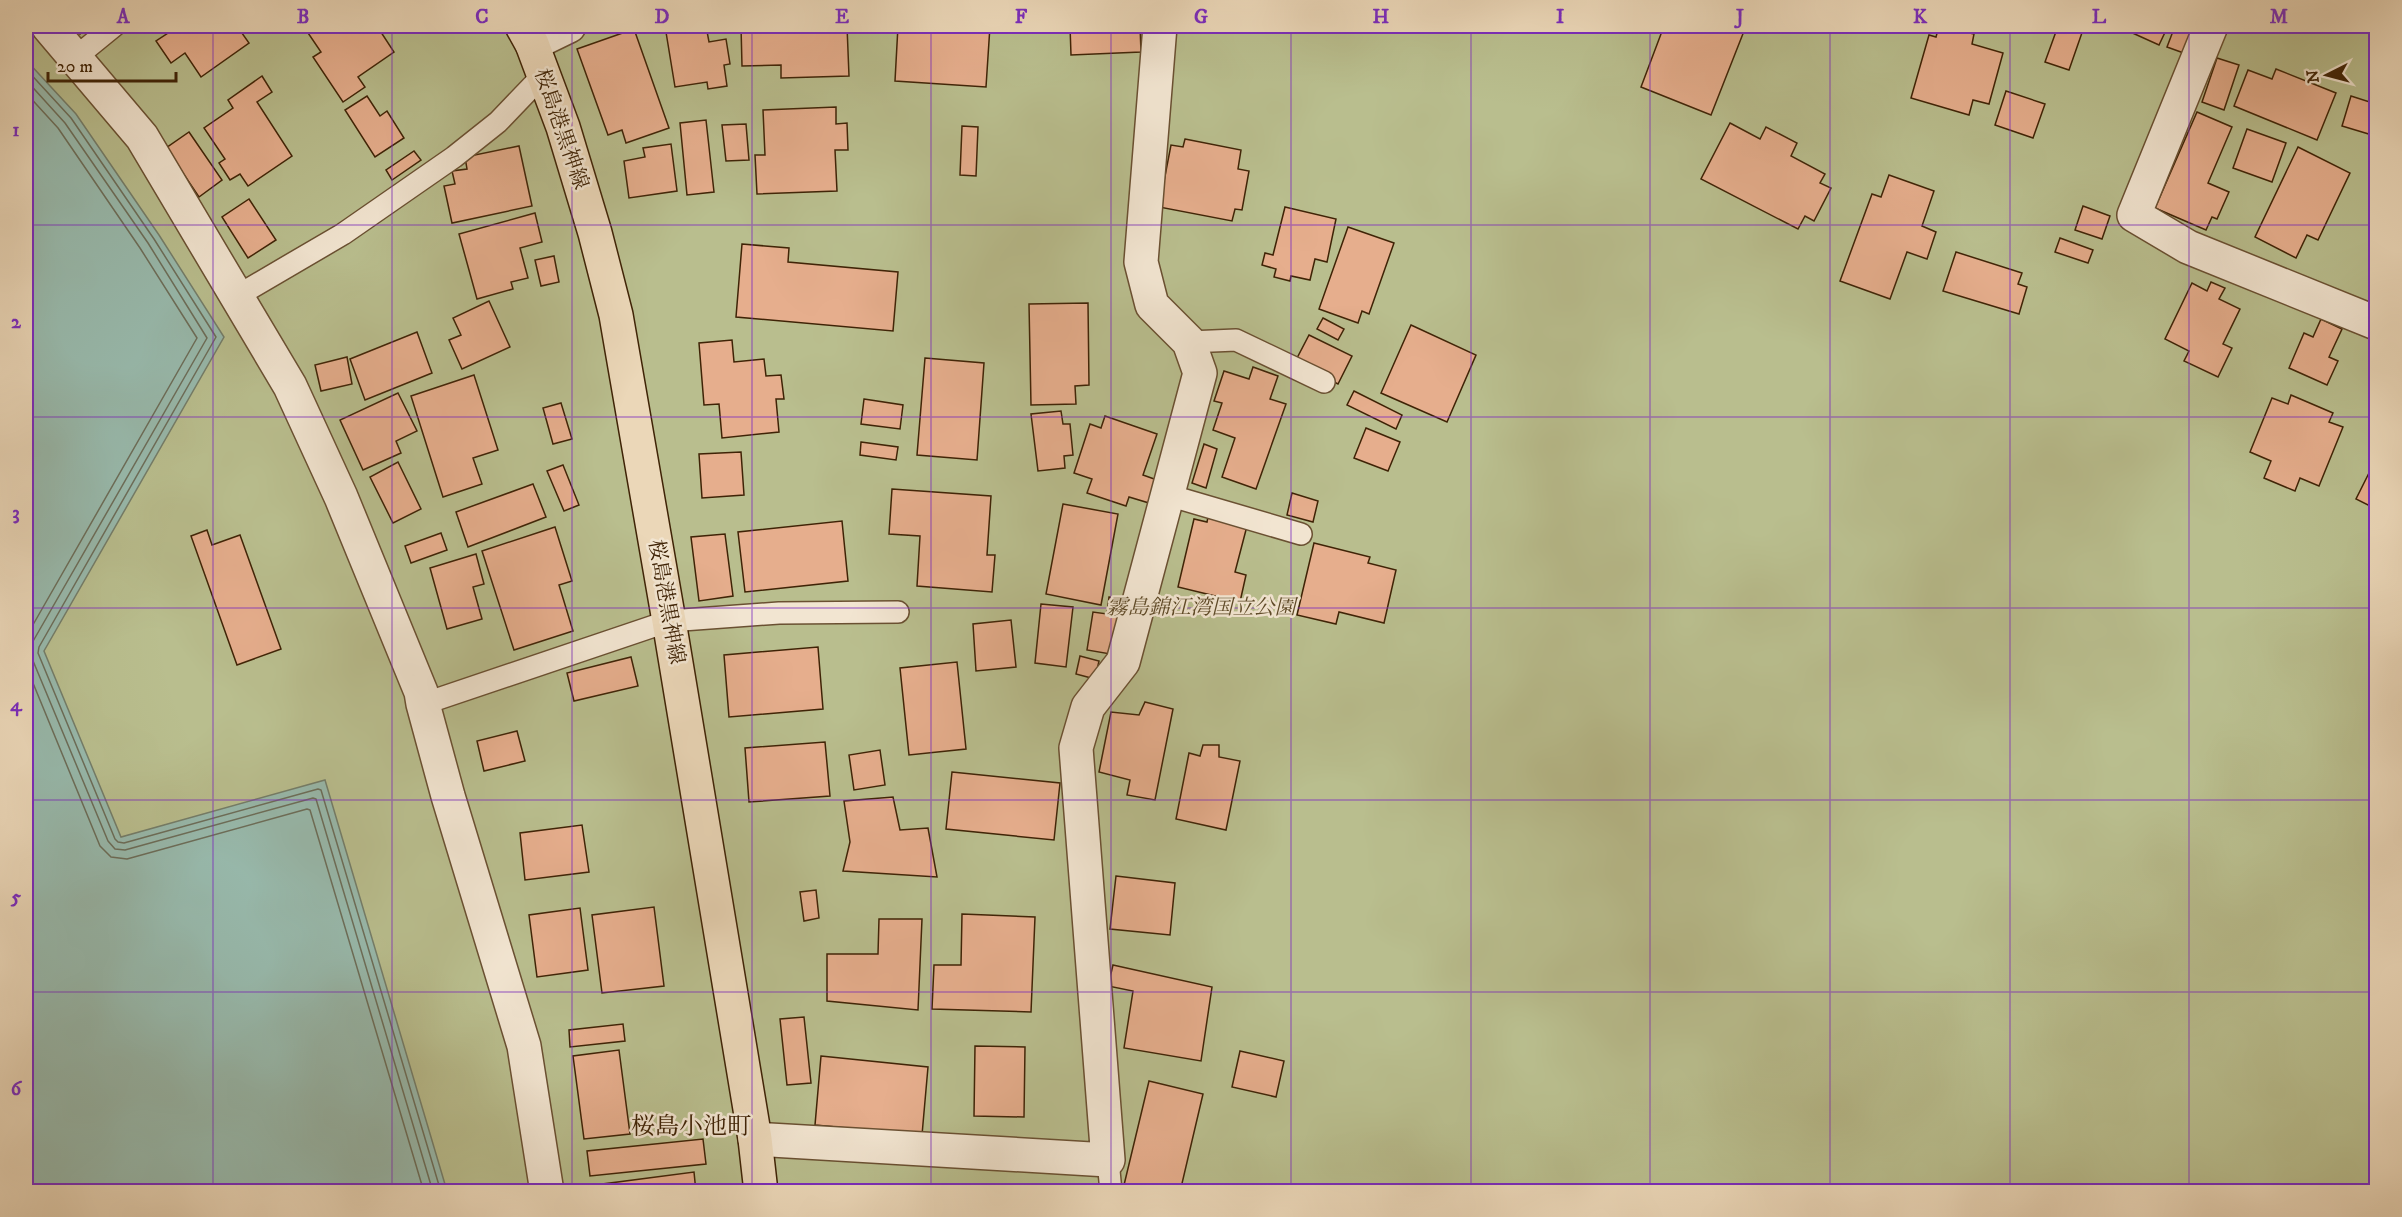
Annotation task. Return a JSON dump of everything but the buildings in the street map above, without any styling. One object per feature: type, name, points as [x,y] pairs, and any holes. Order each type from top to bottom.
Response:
[{"type":"main road","name":"桜島港黒神線","points":[[527,35],[563,127],[592,222],[616,315],[755,1139],[761,1191]]},
{"type":"street","points":[[48,26],[142,137],[290,386],[341,497],[421,692],[448,796],[524,1046],[547,1191]]},
{"type":"street","points":[[527,35],[569,26]]},
{"type":"street","points":[[755,1139],[1110,1176],[1076,748],[1088,707],[1123,662],[1200,373],[1189,342],[1152,305],[1141,262],[1160,26]]},
{"type":"street","points":[[2211,26],[2134,215],[2188,247],[2376,323]]},
{"type":"lane","points":[[76,57],[114,26]]},
{"type":"lane","points":[[237,296],[343,234],[454,157],[498,122],[543,75]]},
{"type":"lane","points":[[1189,342],[1236,340],[1324,382]]},
{"type":"lane","points":[[1168,495],[1301,534]]},
{"type":"lane","points":[[423,704],[669,621],[779,613],[898,612]]},
{"type":"green space","name":"霧島錦江湾国立公園","points":[[26,26],[2376,26],[2376,1191],[26,1191]]},
{"type":"water","points":[[26,60],[76,114],[159,235],[224,337],[44,651],[121,837],[325,780],[447,1191],[26,1191]]},
{"type":"district","name":"桜島小池町","points":[[691,1127]]}]
